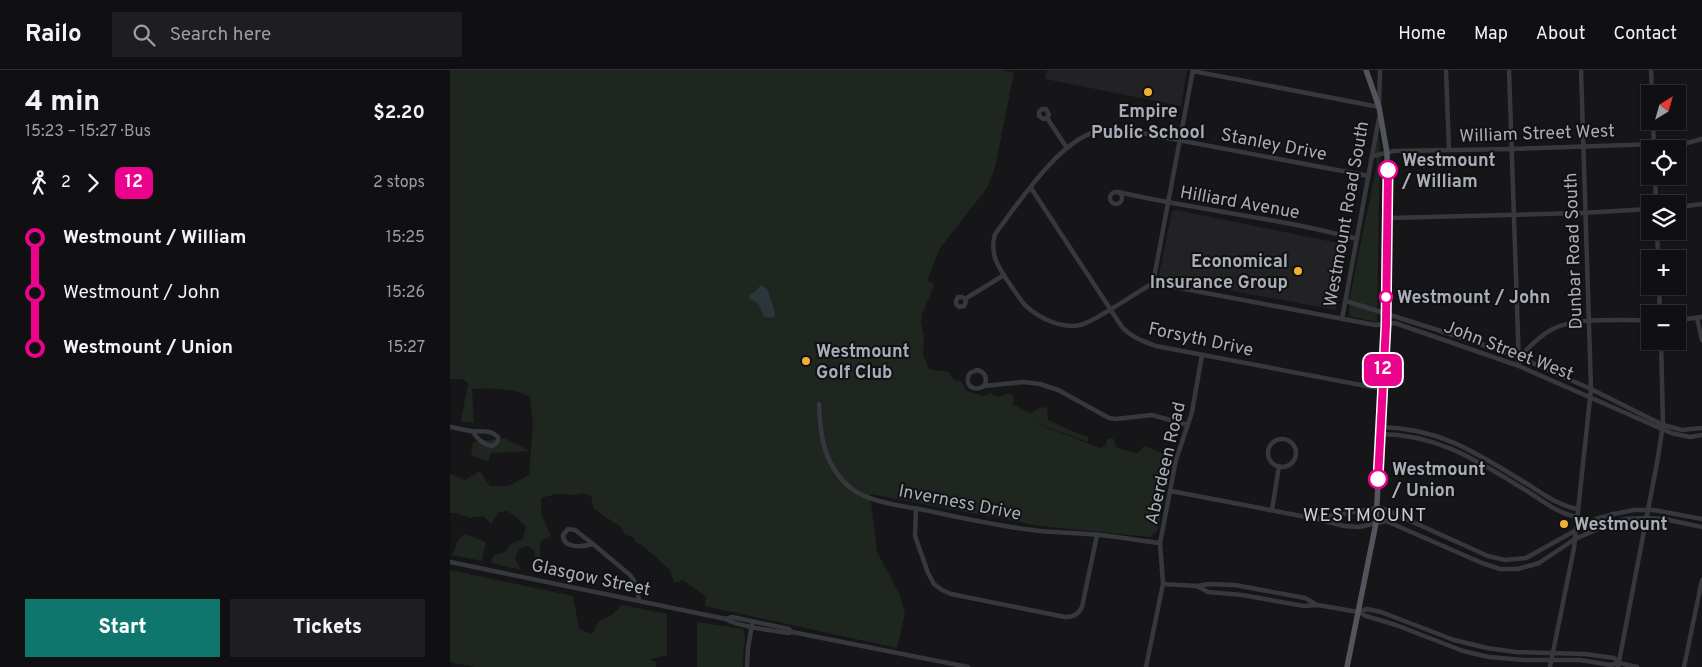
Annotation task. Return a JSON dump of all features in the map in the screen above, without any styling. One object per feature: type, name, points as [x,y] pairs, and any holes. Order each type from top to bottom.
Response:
[{"type":"main road","name":"Westmount Road South","points":[[1347,667],[1378,508],[1383,356],[1386,325],[1387,153],[1379,107],[1366,70]]},
{"type":"street","name":"Westmount Road South","points":[[1379,107],[1380,70]]},
{"type":"street","points":[[1446,70],[1450,150]]},
{"type":"street","points":[[1509,70],[1519,366]]},
{"type":"street","name":"Dunbar Road South","points":[[1550,667],[1577,529],[1591,389],[1581,70]]},
{"type":"street","points":[[1651,70],[1652,85]]},
{"type":"street","points":[[1153,283],[1193,71],[1379,107]]},
{"type":"street","name":"Westmount Road South","points":[[1342,319],[1380,114]]},
{"type":"street","points":[[1047,118],[1067,148]]},
{"type":"street","name":"Stanley Drive","points":[[1153,283],[1110,310],[1081,325],[1067,326],[1047,320],[1026,306],[995,259],[992,243],[995,234],[1052,162],[1067,148],[1093,132],[1110,129],[1126,130],[1369,176]]},
{"type":"street","name":"William Street West","points":[[1686,142],[1702,140]]},
{"type":"street","name":"William Street West","points":[[1373,156],[1387,153],[1450,150],[1641,146]]},
{"type":"street","name":"Forsyth Drive","points":[[1031,188],[1127,333],[1156,346],[1382,389]]},
{"type":"street","name":"Hilliard Avenue","points":[[1118,192],[1169,203],[1281,222],[1357,239]]},
{"type":"street","points":[[1686,206],[1702,204]]},
{"type":"street","points":[[1388,218],[1585,213],[1641,210]]},
{"type":"street","points":[[965,300],[1004,275]]},
{"type":"street","name":"John Street West","points":[[1153,283],[1375,326],[1395,323],[1519,366],[1663,427],[1682,430],[1702,428]]},
{"type":"street","name":"John Street West","points":[[1346,301],[1519,357],[1591,389],[1681,436],[1702,435]]},
{"type":"street","points":[[1686,319],[1700,317],[1702,340]]},
{"type":"street","points":[[1519,357],[1550,330],[1574,322],[1641,320]]},
{"type":"street","points":[[1618,665],[1658,463],[1663,427],[1661,350]]},
{"type":"street","name":"Aberdeen Road","points":[[1146,667],[1163,584],[1160,543],[1176,460],[1192,412],[1202,355]]},
{"type":"street","points":[[984,386],[986,381],[984,373],[977,370],[970,372],[967,378],[970,386],[978,389],[984,386],[1024,382],[1040,384],[1058,390],[1109,418],[1152,415],[1188,425]]},
{"type":"street","name":"Inverness Drive","points":[[819,404],[820,426],[828,461],[843,481],[862,495],[916,508],[1021,528],[1160,543]]},
{"type":"street","points":[[450,427],[494,433],[498,440],[492,446],[486,444],[478,440],[472,431]]},
{"type":"street","points":[[1380,427],[1427,433],[1455,442],[1560,503],[1578,509]]},
{"type":"street","points":[[1380,434],[1425,439],[1452,448],[1558,510],[1578,517]]},
{"type":"street","points":[[1276,439],[1286,439],[1295,446],[1296,456],[1292,463],[1287,466],[1279,466],[1274,464],[1269,458],[1268,448],[1276,439]]},
{"type":"street","points":[[1272,510],[1279,466]]},
{"type":"street","points":[[1171,491],[1317,519],[1344,526],[1360,527],[1386,521],[1500,569],[1518,569],[1539,563],[1575,539],[1612,523],[1626,520],[1664,519],[1702,527]]},
{"type":"street","points":[[916,508],[915,536],[928,573],[934,584],[942,590],[951,594],[1065,617],[1072,617],[1082,607],[1097,535]]},
{"type":"street","points":[[1317,519],[1378,508],[1488,556],[1505,560],[1526,558],[1577,529],[1614,514],[1649,509],[1702,519]]},
{"type":"street","points":[[593,544],[576,546],[563,540],[563,534],[568,530],[575,530],[593,544],[630,575],[637,588],[639,600]]},
{"type":"street","name":"Glasgow Street","points":[[450,562],[726,619],[732,617],[752,624],[789,629],[792,632],[968,667]]},
{"type":"street","points":[[1684,667],[1702,580]]},
{"type":"street","points":[[1163,584],[1244,586],[1305,598],[1318,605]]},
{"type":"street","points":[[1197,586],[1208,592],[1242,595],[1304,606],[1318,605],[1358,612],[1442,644],[1476,654],[1524,660],[1580,660],[1637,667]]},
{"type":"street","points":[[1358,612],[1367,609],[1381,612],[1454,640],[1486,648],[1516,652],[1585,654],[1614,658],[1618,665]]},
{"type":"street","points":[[1696,611],[1702,612]]},
{"type":"street","points":[[747,667],[752,624]]},
{"type":"shaded area","points":[[450,70],[1001,70],[1014,73],[995,168],[987,188],[940,248],[927,281],[931,282],[934,286],[922,314],[923,355],[929,369],[949,372],[954,380],[962,382],[967,391],[983,396],[991,393],[998,397],[1009,393],[1014,396],[1013,404],[1031,414],[1040,407],[1047,408],[1048,420],[1088,437],[1088,442],[1020,417],[1100,448],[1105,446],[1107,440],[1113,438],[1117,448],[1138,453],[1144,446],[1172,458],[1158,530],[1150,537],[1040,526],[870,494],[877,552],[900,595],[905,614],[897,648],[705,606],[706,597],[682,579],[680,582],[674,582],[670,570],[636,542],[634,538],[625,534],[622,528],[594,509],[591,496],[582,493],[575,495],[556,494],[541,498],[541,514],[551,536],[541,541],[541,573],[534,572],[535,551],[527,546],[519,549],[515,559],[521,570],[491,563],[494,555],[505,552],[510,544],[523,539],[526,526],[508,511],[499,512],[491,524],[483,516],[469,518],[456,513],[450,513],[450,474],[465,480],[480,471],[490,486],[508,486],[529,475],[533,424],[530,397],[510,390],[494,389],[472,389],[474,423],[461,421],[468,383],[462,379],[450,379]]},
{"type":"shaded area","name":"Empire Public School","points":[[1047,70],[1187,70],[1181,106],[1045,79]]},
{"type":"shaded area","points":[[1378,134],[1380,148],[1377,322],[1349,316],[1350,296],[1377,164],[1375,149]]},
{"type":"shaded area","points":[[1176,210],[1348,245],[1336,310],[1163,278],[1159,275],[1172,211]]},
{"type":"shaded area","points":[[762,285],[768,290],[774,309],[775,316],[772,318],[764,317],[758,303],[749,298],[750,294]]},
{"type":"shaded area","points":[[504,438],[530,451],[491,453],[488,462],[471,455],[473,442]]},
{"type":"shaded area","points":[[464,534],[486,542],[482,561],[452,555],[458,541]]},
{"type":"shaded area","points":[[450,570],[573,596],[579,629],[592,634],[599,621],[612,615],[622,605],[667,614],[667,655],[651,659],[651,661],[656,661],[656,667],[474,667],[450,662]]},
{"type":"shaded area","points":[[697,622],[743,629],[745,638],[743,667],[697,667]]},
{"type":"bus line","name":"12","points":[[1378,479],[1386,325],[1388,170]]},
{"type":"place","name":"Empire Public School","points":[[1148,92]]},
{"type":"place","name":"Westmount / William","points":[[1388,170]]},
{"type":"place","name":"Economical Insurance Group","points":[[1298,271]]},
{"type":"place","name":"Westmount / John","points":[[1386,297]]},
{"type":"place","name":"Westmount Golf Club","points":[[806,361]]},
{"type":"place","name":"Westmount / Union","points":[[1378,479]]},
{"type":"place","name":"Westmount","points":[[1564,524]]},
{"type":"district","name":"WESTMOUNT","points":[[1365,514]]}]
